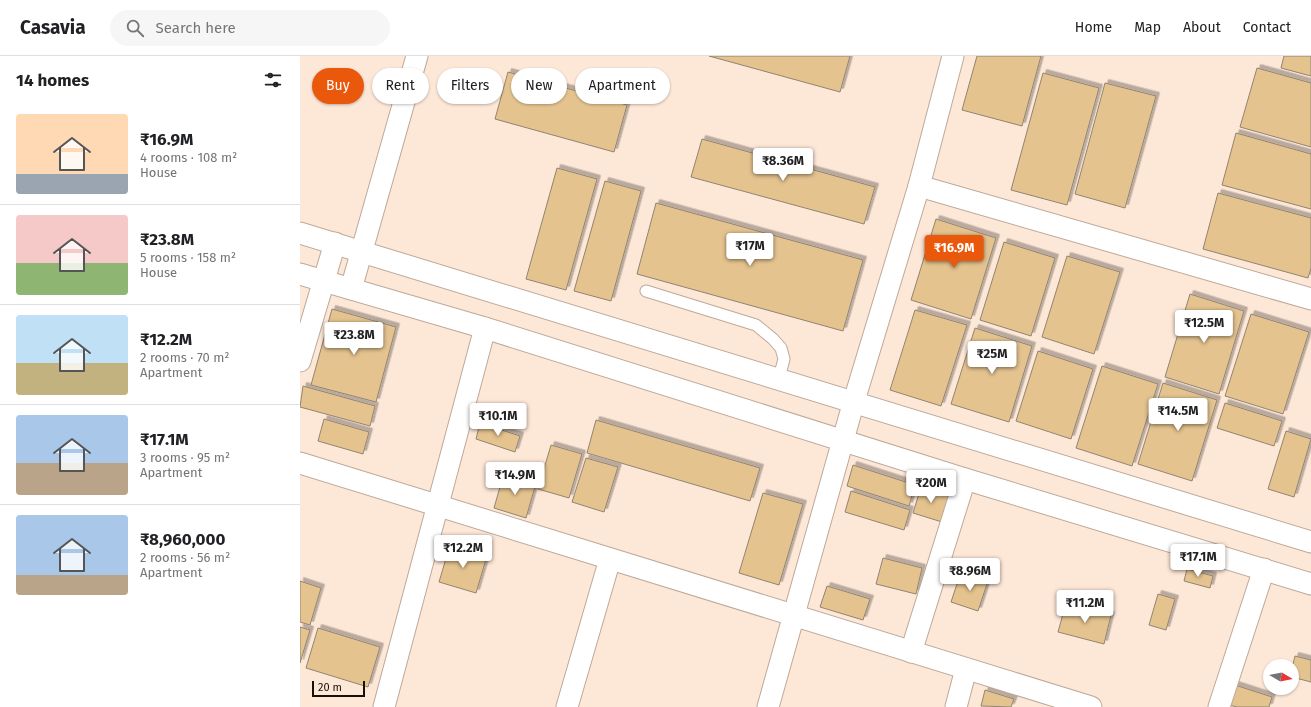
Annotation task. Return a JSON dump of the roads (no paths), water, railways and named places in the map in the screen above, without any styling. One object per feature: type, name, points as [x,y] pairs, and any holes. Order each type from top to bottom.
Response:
[{"type":"street","points":[[351,289],[417,56]]},
{"type":"street","points":[[768,707],[854,401],[919,186],[953,56]]},
{"type":"street","points":[[919,186],[1311,299]]},
{"type":"street","points":[[300,233],[779,378],[1311,542]]},
{"type":"street","points":[[300,361],[335,243]]},
{"type":"street","points":[[300,274],[485,328],[965,479],[1311,584]]},
{"type":"street","points":[[384,707],[485,328]]},
{"type":"street","points":[[300,463],[1090,707]]},
{"type":"street","points":[[911,652],[965,479]]},
{"type":"street","points":[[567,707],[610,559]]},
{"type":"street","points":[[1219,707],[1264,569]]},
{"type":"street","points":[[956,707],[966,668]]},
{"type":"lane","points":[[646,291],[756,325],[773,339],[781,348],[784,359],[779,378]]}]
